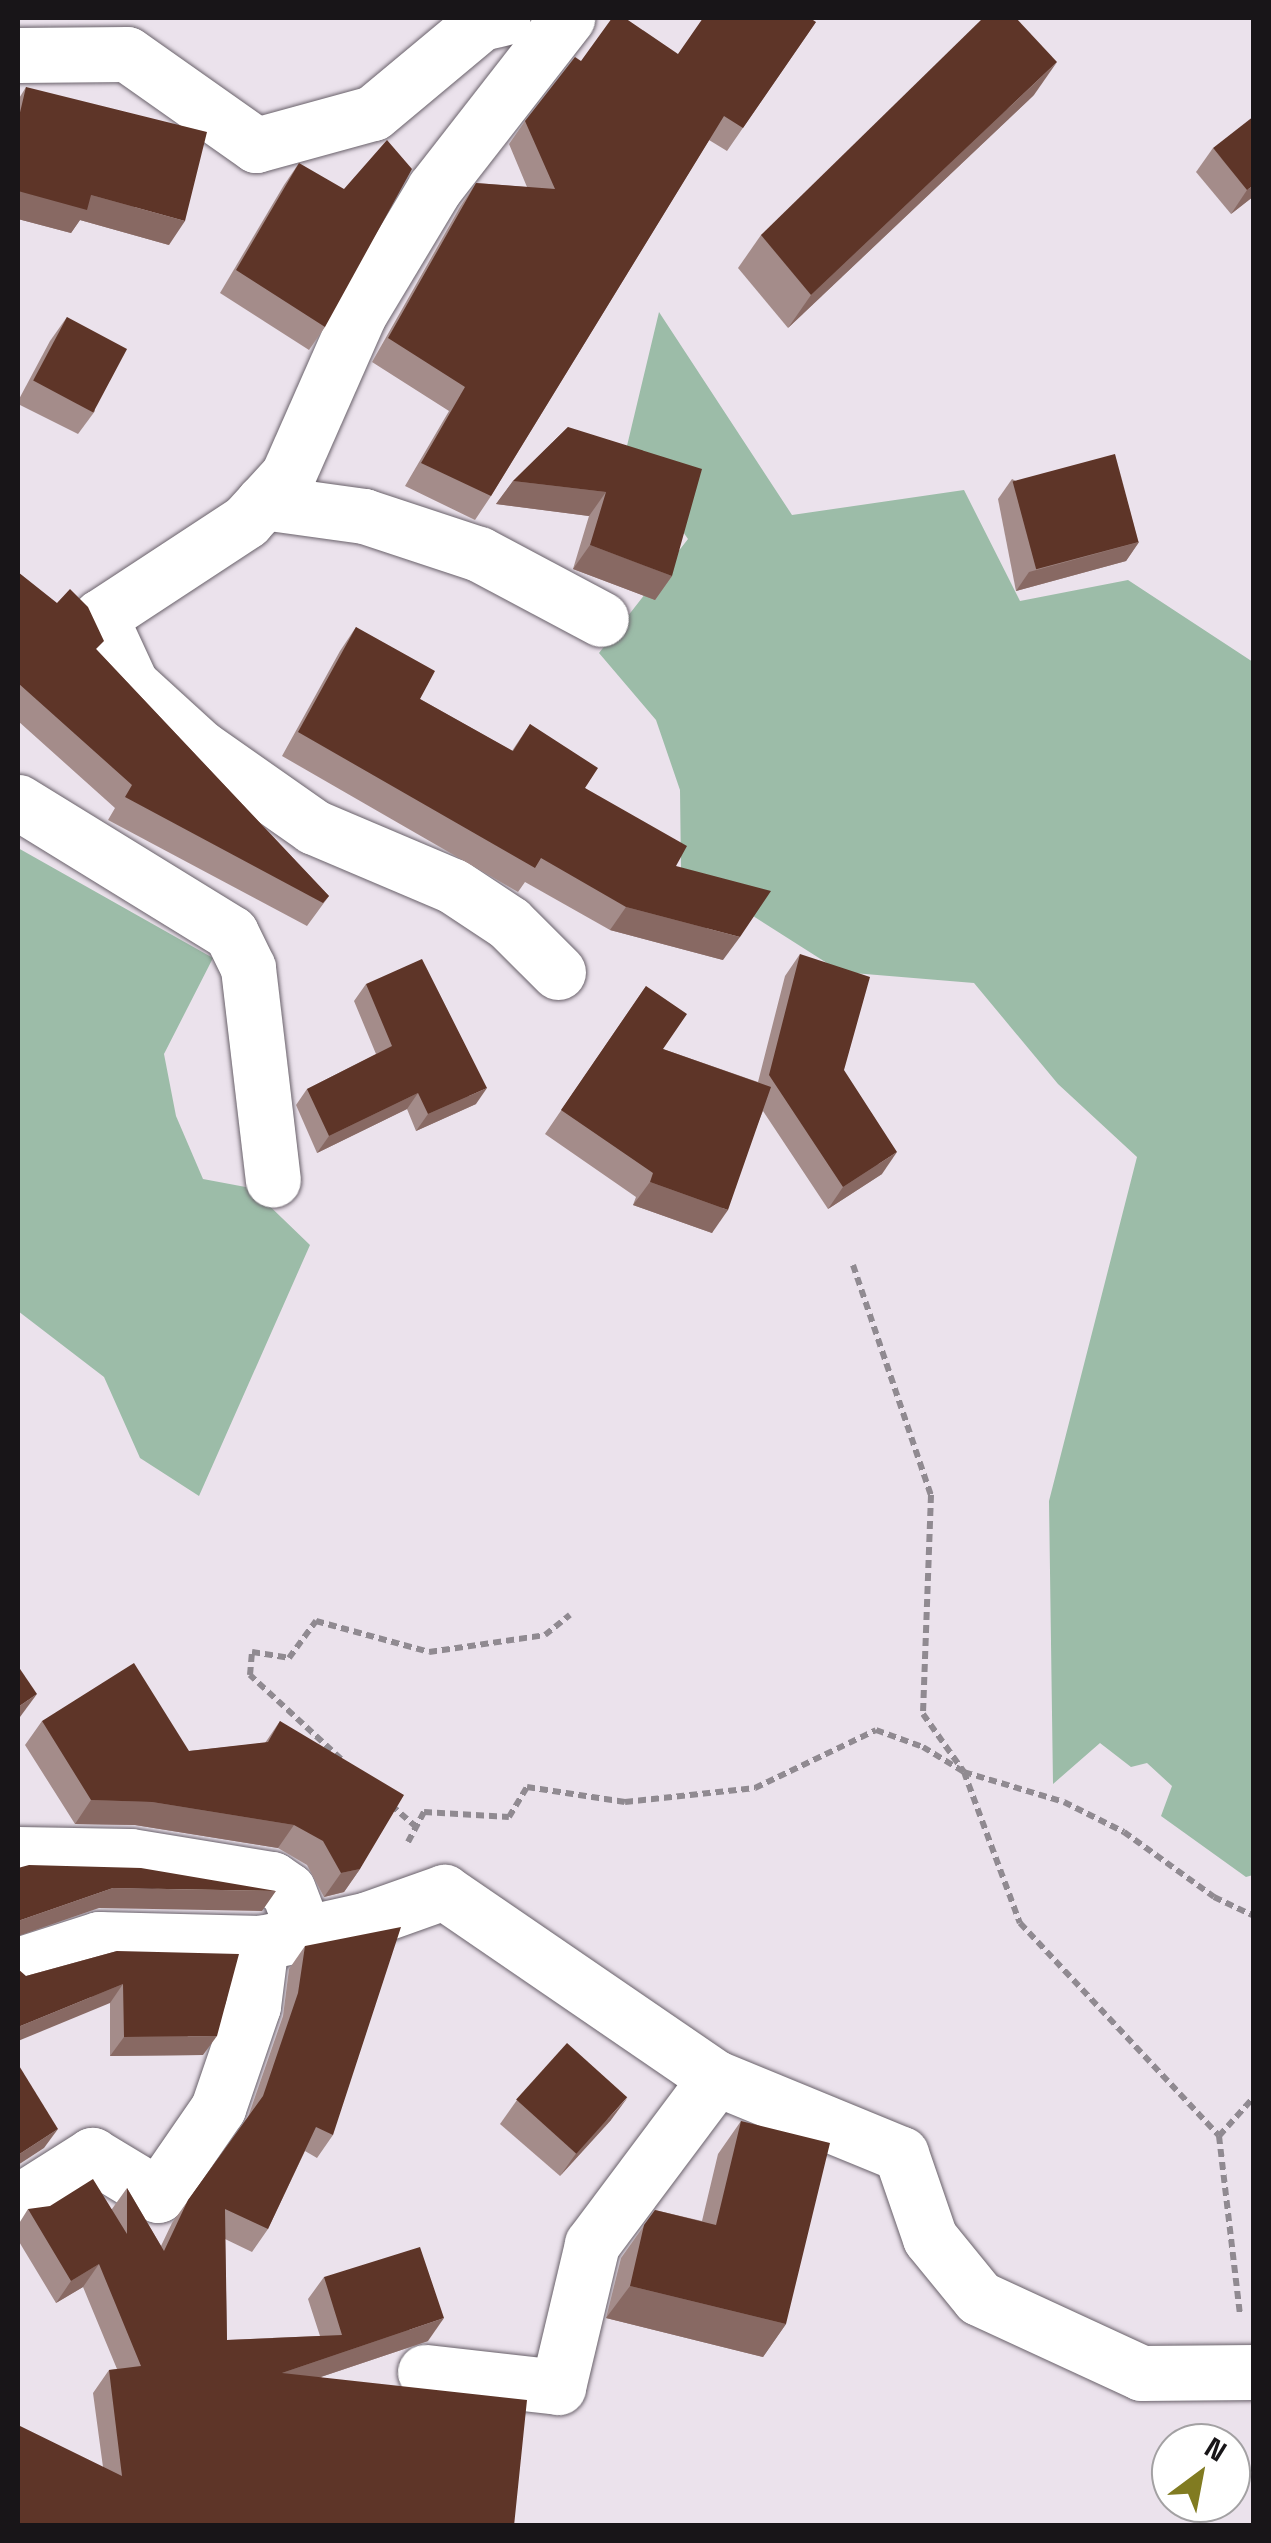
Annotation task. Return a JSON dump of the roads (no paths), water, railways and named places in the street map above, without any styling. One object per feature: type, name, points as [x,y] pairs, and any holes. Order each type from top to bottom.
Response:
[{"type":"street","points":[[18,55],[127,54],[256,145],[373,112],[481,23],[502,18]]},
{"type":"street","points":[[558,972],[509,923],[453,886],[314,826],[200,748],[131,684],[100,617],[246,521],[288,476],[358,314],[434,189],[566,18]]},
{"type":"street","points":[[263,502],[364,516],[479,554],[601,619]]},
{"type":"street","points":[[18,802],[230,933],[248,968],[273,1180]]},
{"type":"street","points":[[18,1854],[130,1856],[272,1879],[288,1890],[282,1937],[218,2108],[158,2195],[92,2155],[18,2202]]},
{"type":"street","points":[[18,1965],[99,1939],[282,1937],[368,1919],[444,1892],[716,2078],[901,2154],[930,2238],[980,2298],[1141,2372],[1250,2372]]},
{"type":"street","points":[[424,2372],[558,2387],[592,2244],[716,2078]]}]
